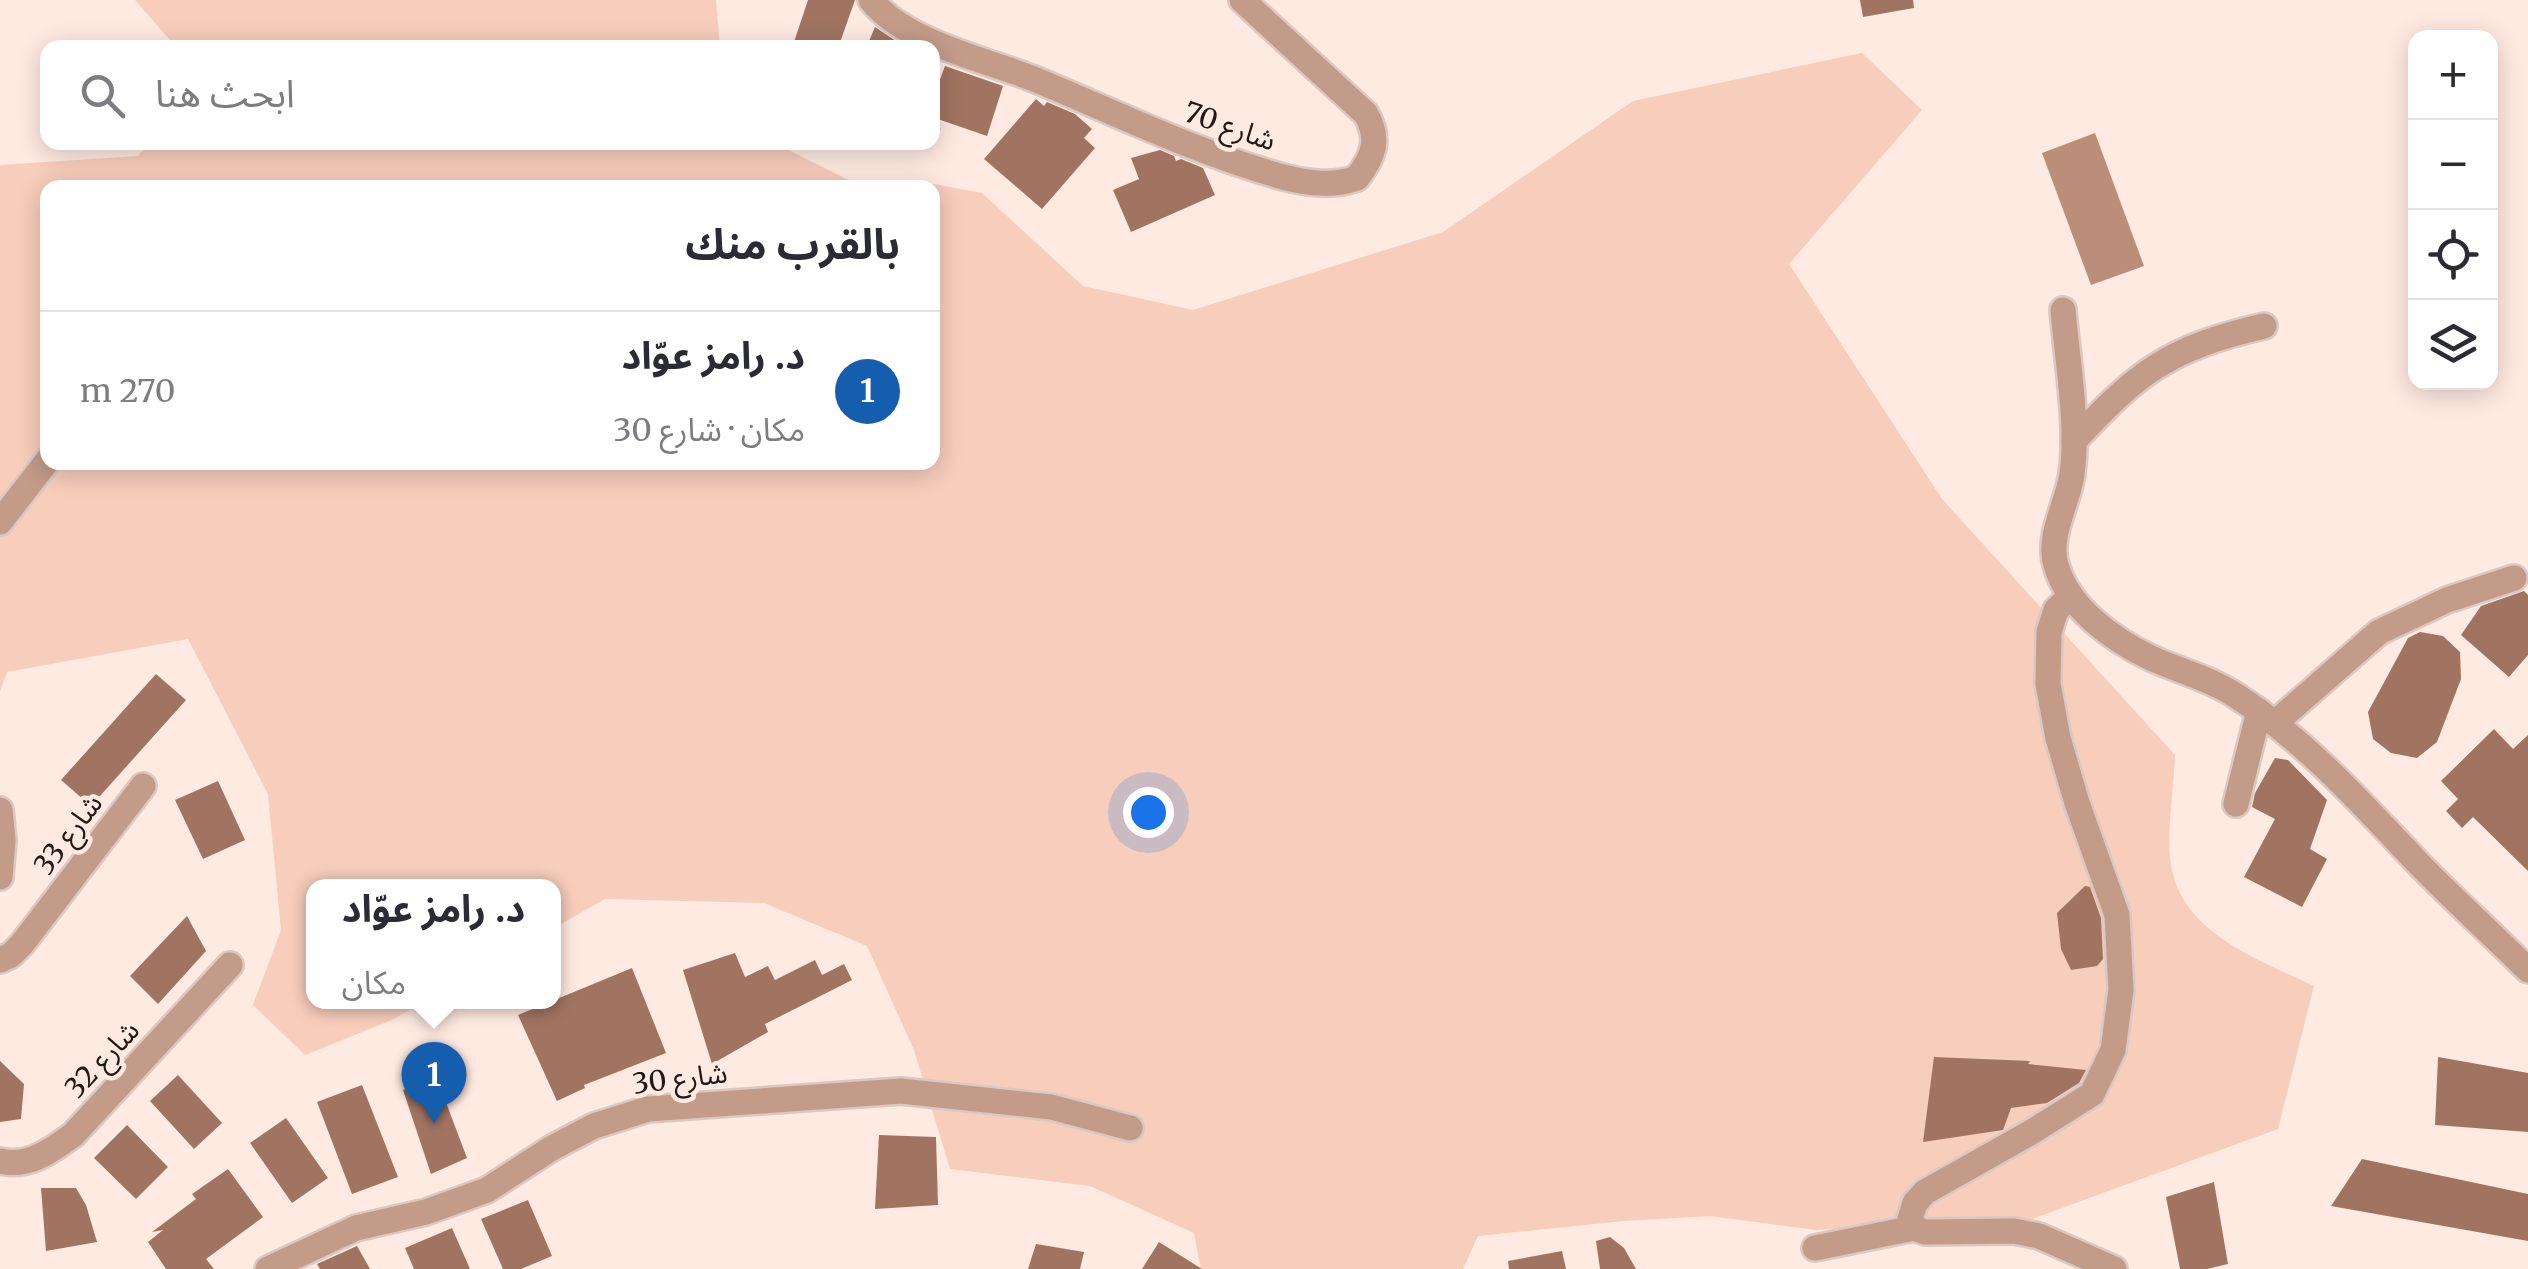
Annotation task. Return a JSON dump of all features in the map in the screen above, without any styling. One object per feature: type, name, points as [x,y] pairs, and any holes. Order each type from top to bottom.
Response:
[{"type":"street","name":"شارع 70","points":[[871,0],[879,10],[932,40]]},
{"type":"street","name":"شارع 70","points":[[940,44],[1175,139],[1285,177],[1327,185],[1357,178],[1376,140],[1366,114],[1242,0]]},
{"type":"street","points":[[2063,310],[2074,442],[2071,480],[2059,522],[2054,561],[2070,596],[2083,612],[2150,658],[2232,692],[2267,717],[2316,759],[2469,916],[2528,970]]},
{"type":"street","points":[[2074,442],[2105,408],[2158,363],[2201,342],[2264,326]]},
{"type":"street","points":[[0,522],[40,470]]},
{"type":"street","points":[[2236,804],[2267,717],[2379,632],[2447,600],[2514,578]]},
{"type":"street","points":[[1914,1228],[1910,1224],[1911,1212],[1925,1192],[2092,1094],[2113,1050],[2121,990],[2116,915],[2076,803],[2048,684],[2049,632],[2056,610],[2070,596]]},
{"type":"street","name":"شارع 33","points":[[0,960],[22,944],[143,786]]},
{"type":"street","points":[[0,810],[0,877]]},
{"type":"street","name":"شارع 32","points":[[0,1161],[28,1161],[73,1135],[230,965]]},
{"type":"street","name":"شارع 30","points":[[268,1269],[356,1228],[426,1212],[487,1190],[594,1126],[648,1109],[901,1091],[1051,1106],[1130,1128]]},
{"type":"street","points":[[1815,1248],[1914,1228],[1932,1232],[1995,1228],[2039,1236],[2114,1269]]},
{"type":"shaded area","points":[[135,0],[716,0],[719,40],[170,40]]},
{"type":"shaded area","points":[[1862,53],[1922,110],[1789,264],[1942,499],[2175,755],[2171,865],[2178,889],[2190,909],[2226,942],[2314,986],[2278,1129],[2032,1219],[1816,1230],[1710,1216],[1624,1221],[1478,1236],[1463,1269],[1201,1269],[1194,1233],[1090,1186],[950,1169],[914,1050],[867,946],[764,903],[605,899],[561,924],[561,879],[306,879],[306,1009],[412,1009],[305,1055],[253,1005],[281,930],[268,794],[188,639],[7,672],[0,691],[0,165],[138,156],[143,150],[788,150],[849,180],[40,180],[40,470],[940,470],[940,185],[982,193],[1083,286],[1193,310],[1443,232],[1633,101]]},
{"type":"shaded area","points":[[2095,133],[2144,266],[2091,285],[2042,153]]},
{"type":"building","points":[[808,0],[855,0],[841,40],[795,40]]},
{"type":"building","points":[[1860,0],[1913,0],[1914,8],[1863,17]]},
{"type":"building","points":[[875,27],[894,40],[869,40]]},
{"type":"building","points":[[945,66],[1003,86],[987,136],[940,120],[940,79]]},
{"type":"building","points":[[1036,99],[1044,106],[1047,102],[1075,114],[1092,129],[1084,138],[1095,148],[1042,209],[984,159]]},
{"type":"building","points":[[1160,150],[1176,161],[1181,159],[1203,168],[1215,195],[1131,232],[1113,190],[1139,179],[1131,158]]},
{"type":"building","points":[[2524,591],[2528,595],[2528,655],[2509,677],[2461,635],[2481,606]]},
{"type":"building","points":[[2420,632],[2443,636],[2460,652],[2461,679],[2437,742],[2417,758],[2391,753],[2373,739],[2368,712],[2408,638]]},
{"type":"building","points":[[156,674],[186,700],[91,806],[61,780]]},
{"type":"building","points":[[2494,729],[2513,749],[2528,735],[2528,871],[2473,817],[2462,828],[2446,811],[2458,799],[2441,781]]},
{"type":"building","points":[[2275,758],[2288,760],[2327,800],[2310,849],[2327,859],[2302,907],[2244,877],[2275,819],[2252,807],[2255,793]]},
{"type":"building","points":[[218,781],[245,840],[203,859],[175,800]]},
{"type":"building","points":[[2085,886],[2090,887],[2101,918],[2103,959],[2097,966],[2071,970],[2061,949],[2057,913]]},
{"type":"building","points":[[187,916],[206,951],[158,1004],[130,976]]},
{"type":"building","points":[[735,953],[745,977],[768,966],[775,980],[815,960],[822,975],[844,964],[852,980],[765,1024],[768,1032],[712,1064],[683,970]]},
{"type":"building","points":[[632,968],[666,1053],[584,1085],[585,1088],[557,1101],[518,1015],[533,1009],[561,1009],[561,997]]},
{"type":"building","points":[[1934,1057],[2030,1061],[2028,1064],[2086,1070],[2079,1083],[2047,1103],[2011,1108],[2003,1130],[1923,1142]]},
{"type":"building","points":[[2438,1057],[2528,1073],[2528,1132],[2435,1125]]},
{"type":"building","points":[[0,1061],[24,1084],[21,1119],[0,1122]]},
{"type":"building","points":[[178,1075],[222,1123],[194,1149],[150,1101]]},
{"type":"building","points":[[436,1076],[467,1158],[431,1174],[403,1090]]},
{"type":"building","points":[[362,1085],[398,1177],[352,1194],[317,1102]]},
{"type":"building","points":[[286,1118],[328,1178],[292,1203],[250,1143]]},
{"type":"building","points":[[127,1125],[168,1167],[136,1199],[94,1158]]},
{"type":"building","points":[[879,1135],[936,1137],[938,1205],[875,1209]]},
{"type":"building","points":[[2362,1159],[2528,1194],[2528,1241],[2331,1206]]},
{"type":"building","points":[[228,1169],[263,1217],[206,1259],[214,1269],[166,1269],[148,1242],[163,1230],[152,1232],[196,1199],[192,1194]]},
{"type":"building","points":[[2214,1182],[2228,1264],[2180,1269],[2166,1197]]},
{"type":"building","points":[[41,1188],[76,1188],[86,1205],[97,1242],[46,1251]]},
{"type":"building","points":[[528,1200],[552,1256],[521,1269],[503,1269],[481,1219]]},
{"type":"building","points":[[452,1228],[470,1269],[414,1269],[405,1248]]},
{"type":"building","points":[[1610,1237],[1624,1248],[1636,1269],[1600,1269],[1596,1241]]},
{"type":"building","points":[[1159,1242],[1202,1269],[1142,1269]]},
{"type":"building","points":[[1036,1244],[1084,1252],[1080,1269],[1028,1269]]},
{"type":"building","points":[[357,1246],[370,1269],[320,1269],[317,1264]]},
{"type":"building","points":[[1562,1251],[1566,1269],[1509,1269],[1508,1261]]},
{"type":"place","name":"د. رامز عوّاد","points":[[434,1124]]}]
